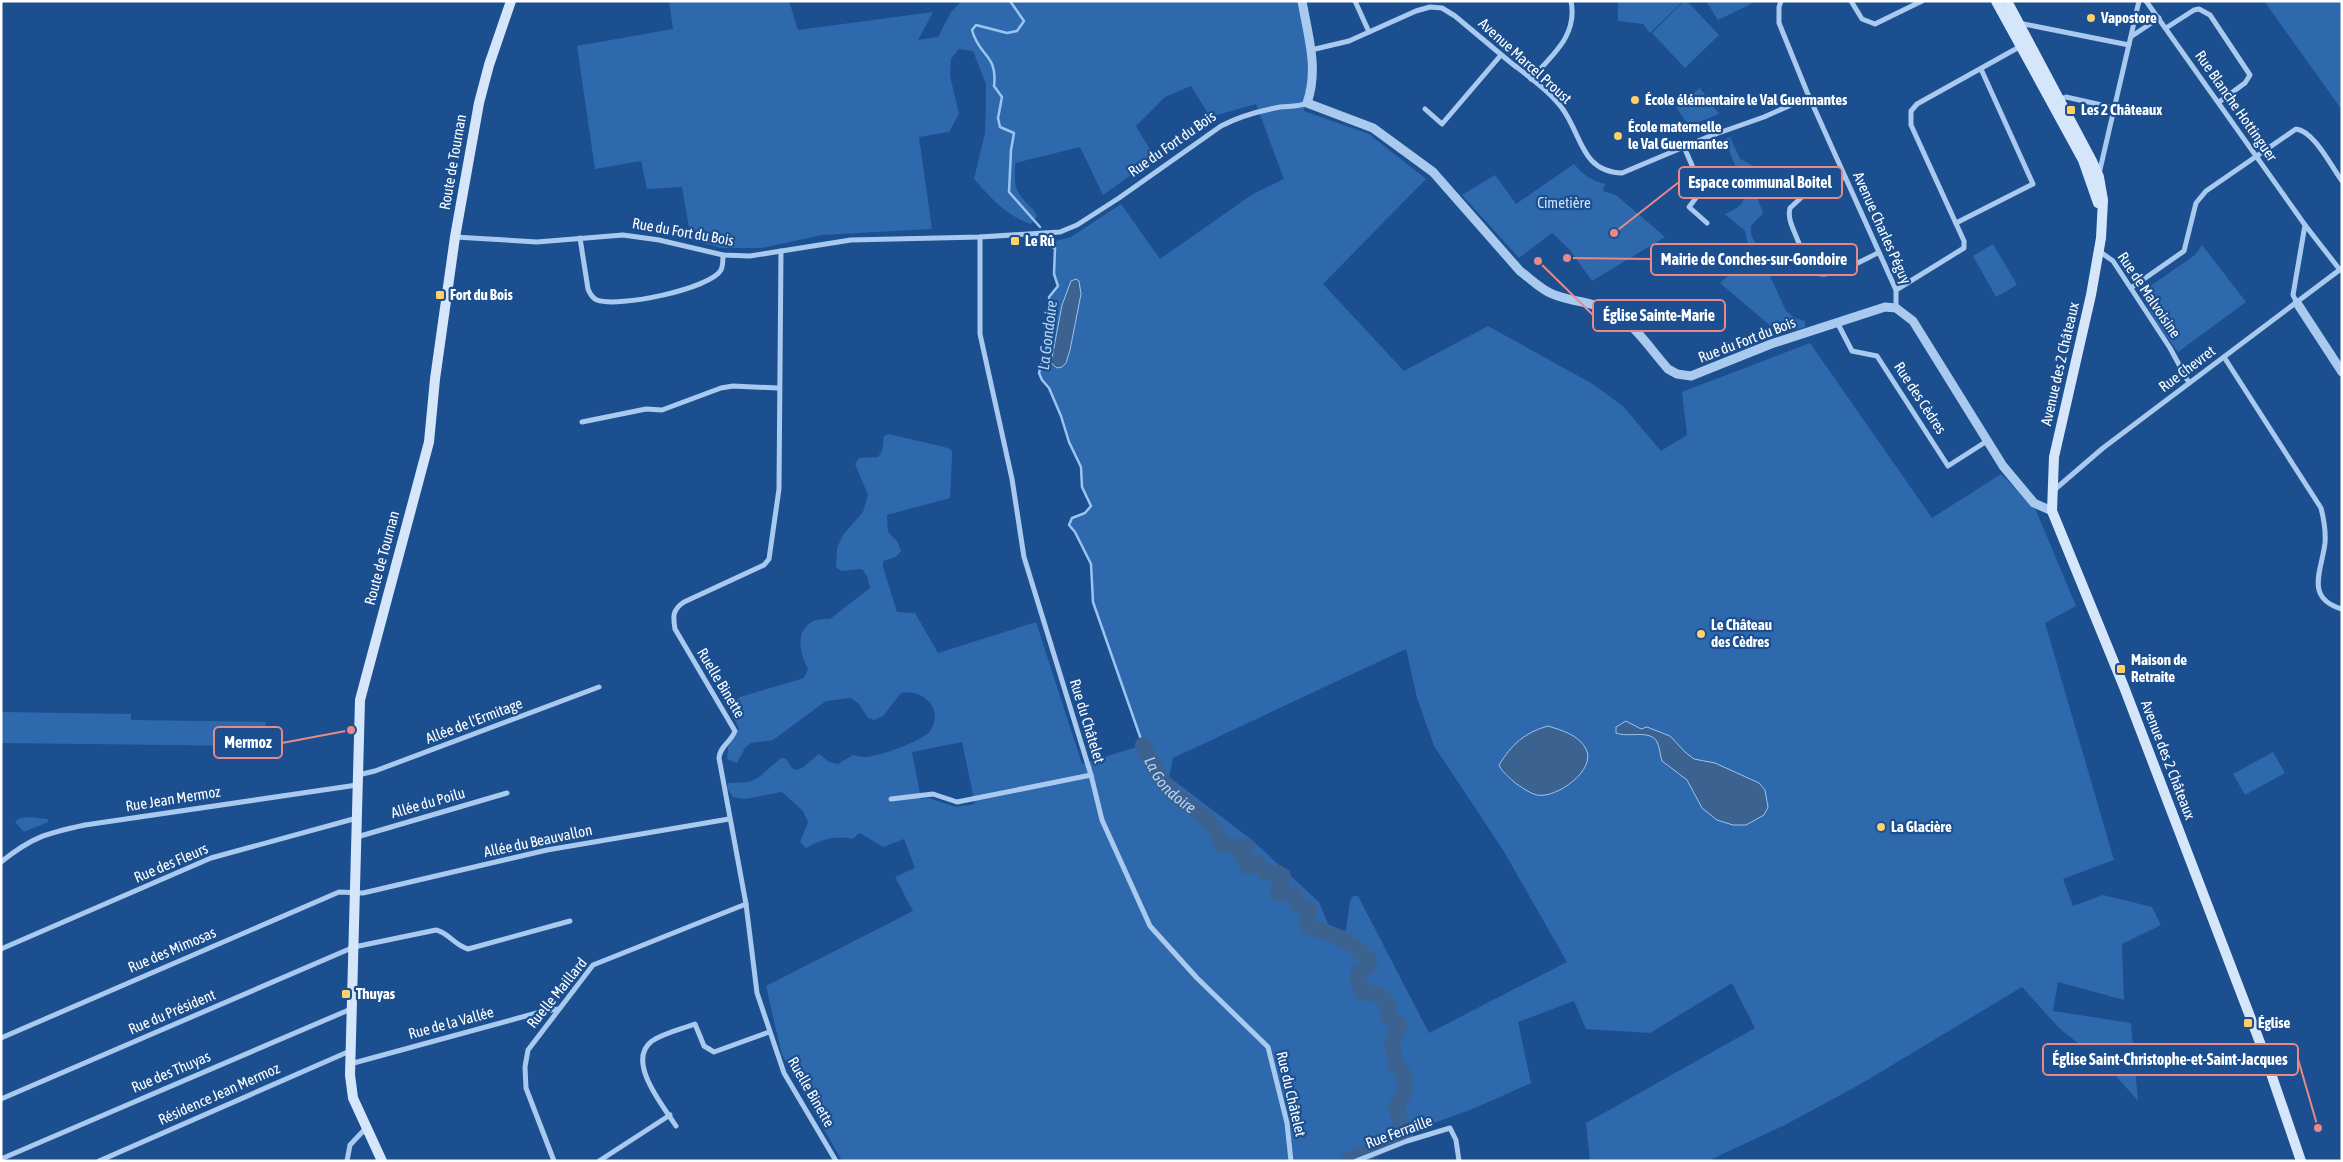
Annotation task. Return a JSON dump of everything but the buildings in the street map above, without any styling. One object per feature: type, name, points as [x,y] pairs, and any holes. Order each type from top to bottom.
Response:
[{"type":"main road","name":"Route de Tournan","points":[[382,1161],[353,1098],[350,1064],[360,700],[429,442],[439,350],[455,237],[479,103],[489,65],[511,1]]},
{"type":"main road","name":"Avenue des 2 Châteaux","points":[[1996,1],[2099,177],[2103,200],[2099,251],[2054,457],[2052,511],[2124,687],[2244,1002],[2301,1161]]},
{"type":"main road","name":"Avenue des 2 Châteaux","points":[[2007,1],[2088,171],[2102,218]]},
{"type":"street","points":[[1302,1],[1314,67],[1313,87],[1307,103]]},
{"type":"street","points":[[1354,1],[1368,32]]},
{"type":"street","points":[[1531,79],[1567,37],[1573,18],[1571,1]]},
{"type":"street","name":"Avenue Charles Péguy","points":[[1781,1],[1779,23],[1809,97],[1896,290],[1896,308],[1913,321],[2003,466],[2034,503],[2052,511]]},
{"type":"street","points":[[1851,1],[1862,19],[1875,24],[1922,1]]},
{"type":"street","points":[[2099,177],[2139,1]]},
{"type":"street","name":"Rue Blanche Hottinguer","points":[[2146,1],[2305,225],[2341,269]]},
{"type":"street","name":"Avenue Marcel Proust","points":[[1311,50],[1349,42],[1416,11],[1430,7],[1442,8],[1455,16],[1531,79],[1562,108],[1589,160],[1605,171],[1622,173],[1764,117],[1809,97]]},
{"type":"street","points":[[2166,28],[2194,10],[2200,9],[2210,15],[2250,75],[2245,83],[2219,102]]},
{"type":"street","points":[[2131,36],[2158,18]]},
{"type":"street","points":[[2019,23],[2129,45]]},
{"type":"street","points":[[1896,290],[1964,248],[1964,241],[1911,125],[1910,114],[1917,104],[2021,46]]},
{"type":"street","points":[[1425,109],[1442,124],[1501,55]]},
{"type":"street","points":[[1956,224],[2033,184],[1981,69]]},
{"type":"street","points":[[2056,103],[2066,97],[2115,108]]},
{"type":"street","name":"Rue du Fort du Bois","points":[[455,237],[537,242],[607,235],[641,236],[723,255],[750,256],[851,240],[980,237],[1060,232],[1077,225],[1119,198],[1221,126],[1239,117],[1258,111],[1297,107],[1307,103],[1373,128],[1399,146],[1433,172],[1520,271],[1552,295],[1596,305],[1624,320],[1668,369],[1677,374],[1691,376],[1770,344],[1885,307],[1896,308]]},
{"type":"street","points":[[2131,288],[2184,251],[2196,203],[2206,191],[2296,129],[2303,130],[2310,136],[2342,181]]},
{"type":"street","points":[[1684,147],[1701,186],[1700,194],[1689,207],[1707,223]]},
{"type":"street","points":[[1845,177],[1804,195],[1790,208],[1790,221],[1807,261],[1814,271],[1821,275],[1830,275],[1878,253]]},
{"type":"street","points":[[2305,225],[2293,295],[2296,303],[2342,372]]},
{"type":"street","name":"Rue du Châtelet","points":[[980,237],[980,334],[1012,479],[1024,557],[1091,775],[1104,825],[1150,926],[1197,978],[1268,1048],[1287,1123],[1291,1161]]},
{"type":"street","points":[[580,238],[588,289],[591,296],[598,301],[628,302],[675,293],[715,276],[722,269],[723,255]]},
{"type":"street","name":"Ruelle Binette","points":[[781,251],[778,388],[779,489],[769,559],[764,565],[677,606],[673,616],[675,629],[735,731],[733,736],[719,751],[718,758],[746,904],[757,993],[784,1073],[836,1161]]},
{"type":"street","name":"Rue de Malvoisine","points":[[2099,251],[2113,261],[2170,348],[2189,383]]},
{"type":"street","name":"Rue Chevret","points":[[2052,491],[2103,448],[2341,269]]},
{"type":"street","name":"Rue des Cèdres","points":[[1837,322],[1852,350],[1878,356],[1948,466],[1987,442]]},
{"type":"street","points":[[2224,357],[2321,508],[2326,533],[2317,584],[2324,599],[2332,606],[2342,608]]},
{"type":"street","points":[[582,422],[646,410],[662,410],[721,388],[733,386],[778,388]]},
{"type":"street","name":"Allée de l'Ermitage","points":[[357,780],[375,771],[599,687]]},
{"type":"street","points":[[891,798],[933,794],[958,802],[1091,775]]},
{"type":"street","name":"Rue Jean Mermoz","points":[[1,862],[24,844],[46,834],[62,830],[357,780]]},
{"type":"street","name":"Allée du Poilu","points":[[357,837],[506,793]]},
{"type":"street","name":"Rue des Fleurs","points":[[1,949],[211,858],[358,818]]},
{"type":"street","name":"Allée du Beauvallon","points":[[355,892],[371,891],[547,850],[729,819]]},
{"type":"street","name":"Rue des Mimosas","points":[[1,1038],[338,892],[355,892]]},
{"type":"street","name":"Ruelle Maillard","points":[[554,1161],[526,1088],[525,1067],[528,1050],[593,965],[746,904]]},
{"type":"street","name":"Rue du Président","points":[[1,1099],[354,948],[436,930],[444,932],[459,947],[468,948],[570,921]]},
{"type":"street","name":"Rue des Thuyas","points":[[1,1159],[351,1009]]},
{"type":"street","name":"Rue de la Vallée","points":[[350,1064],[544,1010],[559,1009]]},
{"type":"street","points":[[676,1126],[645,1077],[643,1064],[644,1050],[652,1041],[695,1024],[704,1046],[714,1052],[769,1032]]},
{"type":"street","name":"Résidence Jean Mermoz","points":[[99,1161],[350,1051]]},
{"type":"street","points":[[599,1161],[670,1116]]},
{"type":"street","points":[[347,1161],[350,1145],[366,1128]]},
{"type":"street","name":"Rue Ferraille","points":[[1356,1161],[1407,1141],[1450,1128],[1456,1140],[1459,1161]]},
{"type":"green space","points":[[669,1],[789,1],[798,30],[933,12],[918,40],[938,37],[951,12],[962,1],[1299,1],[1308,69],[1304,111],[1369,134],[1426,179],[1323,284],[1404,371],[1488,326],[1591,383],[1623,406],[1661,451],[1687,435],[1682,392],[1810,343],[1932,518],[2001,474],[2035,508],[2076,606],[2045,623],[2114,860],[2063,879],[2073,906],[2103,895],[2152,907],[2161,925],[2122,944],[2124,1000],[2058,982],[2053,1011],[2131,1023],[2138,1101],[2110,1069],[2059,1028],[2022,987],[1859,1085],[1785,1125],[1708,1161],[1590,1161],[1586,1123],[1755,1028],[1732,983],[1650,1033],[1586,1029],[1574,1001],[1518,1022],[1531,1083],[1475,1108],[1344,1156],[1344,1161],[842,1161],[782,1055],[766,986],[913,911],[895,877],[915,868],[904,839],[883,847],[860,833],[852,839],[828,839],[806,848],[800,842],[808,822],[803,811],[782,792],[745,799],[733,797],[727,788],[728,783],[749,782],[758,778],[781,758],[786,759],[792,768],[796,770],[802,768],[819,754],[829,762],[838,764],[853,755],[871,756],[899,748],[926,735],[934,723],[935,716],[933,708],[924,697],[909,692],[901,693],[883,716],[874,720],[868,718],[859,704],[851,698],[826,701],[773,740],[751,743],[745,748],[737,763],[727,759],[728,747],[739,729],[730,709],[732,704],[740,697],[804,678],[808,669],[801,651],[802,634],[805,628],[819,620],[830,619],[870,588],[867,576],[862,569],[841,571],[836,567],[837,548],[843,535],[863,512],[868,495],[855,464],[859,458],[878,457],[882,451],[884,436],[889,434],[948,448],[952,451],[950,498],[887,515],[888,532],[897,541],[901,551],[896,557],[883,561],[883,567],[897,612],[915,613],[938,653],[1036,622],[1082,764],[1143,745],[1093,602],[1091,564],[1076,532],[1069,525],[1072,518],[1085,513],[1091,506],[1082,487],[1081,467],[1069,442],[1061,416],[1049,388],[1039,373],[1051,325],[1049,297],[1058,286],[1054,274],[1055,248],[1045,244],[1071,237],[1121,204],[1160,259],[1253,194],[1284,179],[1256,104],[1210,117],[1191,86],[1165,97],[1136,126],[1155,158],[1103,195],[1080,147],[1015,163],[1016,187],[1037,216],[1031,224],[1022,221],[999,206],[974,179],[985,133],[986,84],[973,51],[959,49],[951,59],[950,76],[959,114],[949,132],[919,137],[932,229],[822,235],[762,248],[722,248],[691,240],[682,187],[647,189],[641,161],[595,169],[577,46],[673,29]],"holes":[[[1406,649],[1417,698],[1434,746],[1503,850],[1567,962],[1429,1033],[1358,896],[1353,896],[1350,901],[1346,930],[1339,933],[1328,924],[1319,902],[1252,840],[1169,777],[1173,758]],[[962,742],[975,804],[956,807],[929,798],[921,799],[912,752]]]},
{"type":"green space","points":[[1618,1],[1683,1],[1650,33],[1643,24],[1618,21]]},
{"type":"green space","points":[[1684,1],[1687,1],[1719,35],[1685,68],[1652,33]]},
{"type":"green space","points":[[1706,1],[1757,1],[1718,20]]},
{"type":"green space","points":[[2264,1],[2342,1],[2342,110]]},
{"type":"green space","points":[[1700,88],[1719,114],[1689,126],[1676,107]]},
{"type":"green space","points":[[1730,137],[1740,159],[1752,165],[1756,175],[1754,188],[1763,213],[1751,226],[1751,234],[1786,311],[1795,318],[1805,321],[1805,327],[1780,334],[1720,283],[1735,269],[1749,248],[1745,231],[1725,214],[1740,205],[1744,199],[1744,190],[1725,139]]},
{"type":"green space","name":"Cimetière","points":[[1574,164],[1588,177],[1605,184],[1603,191],[1616,195],[1665,237],[1592,281],[1570,250],[1552,233],[1519,258],[1462,195],[1495,175],[1516,204]]},
{"type":"green space","points":[[1993,244],[2017,285],[1996,297],[1973,256]]},
{"type":"green space","points":[[2202,245],[2246,302],[2178,352],[2158,325],[2141,295],[2143,291],[2195,255]]},
{"type":"green space","points":[[1,712],[131,714],[131,720],[266,722],[262,746],[1,743]]},
{"type":"green space","points":[[2273,752],[2285,773],[2245,795],[2233,774]]},
{"type":"green space","points":[[27,817],[48,819],[48,822],[24,832],[15,822],[18,819]]},
{"type":"shaded area","points":[[1076,279],[1079,281],[1081,294],[1070,350],[1066,363],[1062,367],[1057,368],[1051,363],[1062,305],[1071,281]]},
{"type":"shaded area","points":[[1626,721],[1641,729],[1647,727],[1670,736],[1694,759],[1715,763],[1759,783],[1765,790],[1768,807],[1764,815],[1746,825],[1733,825],[1717,820],[1702,808],[1687,780],[1662,761],[1658,744],[1654,738],[1644,735],[1616,733],[1616,727]]},
{"type":"shaded area","points":[[1548,726],[1579,740],[1586,749],[1588,757],[1586,766],[1580,774],[1564,788],[1545,795],[1537,795],[1514,782],[1503,772],[1499,765],[1508,751],[1519,740],[1532,732]]},
{"type":"waterway","name":"La Gondoire","points":[[1010,1],[1024,21],[1017,31],[1007,33],[976,25],[972,30],[979,46],[991,61],[994,86],[1002,97],[998,118],[1000,127],[1014,133],[1011,150],[1009,192],[1040,227]]},
{"type":"waterway","name":"La Gondoire","points":[[1045,244],[1055,248],[1054,274],[1058,286],[1049,297],[1051,306],[1050,325],[1047,345],[1039,373],[1049,388],[1061,416],[1069,442],[1081,467],[1082,487],[1091,506],[1085,513],[1072,518],[1069,525],[1075,532],[1091,564],[1093,602],[1143,745]]},
{"type":"waterway","name":"La Gondoire","points":[[1143,745],[1162,782],[1213,826],[1221,844],[1247,847],[1242,856],[1248,867],[1259,863],[1265,872],[1278,873],[1283,876],[1278,894],[1295,895],[1299,906],[1310,910],[1307,915],[1308,927],[1327,932],[1342,939],[1370,960],[1368,967],[1359,971],[1358,979],[1362,992],[1378,994],[1388,1003],[1387,1015],[1400,1025],[1392,1041],[1396,1065],[1405,1075],[1404,1094],[1396,1107],[1405,1135],[1348,1161]]},
{"type":"place","name":"Vapostore","points":[[2091,18]]},
{"type":"place","name":"École élémentaire le Val Guermantes","points":[[1635,100]]},
{"type":"place","name":"Les 2 Châteaux","points":[[2071,110]]},
{"type":"place","name":"École maternelle le Val Guermantes","points":[[1618,136]]},
{"type":"place","name":"Espace communal Boitel","points":[[1614,233]]},
{"type":"place","name":"Le Rû","points":[[1015,241]]},
{"type":"place","name":"Mairie de Conches-sur-Gondoire","points":[[1567,258]]},
{"type":"place","name":"Église Sainte-Marie","points":[[1538,261]]},
{"type":"place","name":"Fort du Bois","points":[[440,295]]},
{"type":"place","name":"Le Château des Cèdres","points":[[1701,634]]},
{"type":"place","name":"Maison de Retraite","points":[[2121,669]]},
{"type":"place","name":"Mermoz","points":[[351,730]]},
{"type":"place","name":"La Glacière","points":[[1881,827]]},
{"type":"place","name":"Thuyas","points":[[346,994]]},
{"type":"place","name":"Église","points":[[2248,1023]]},
{"type":"place","name":"Église Saint-Christophe-et-Saint-Jacques","points":[[2318,1128]]}]
